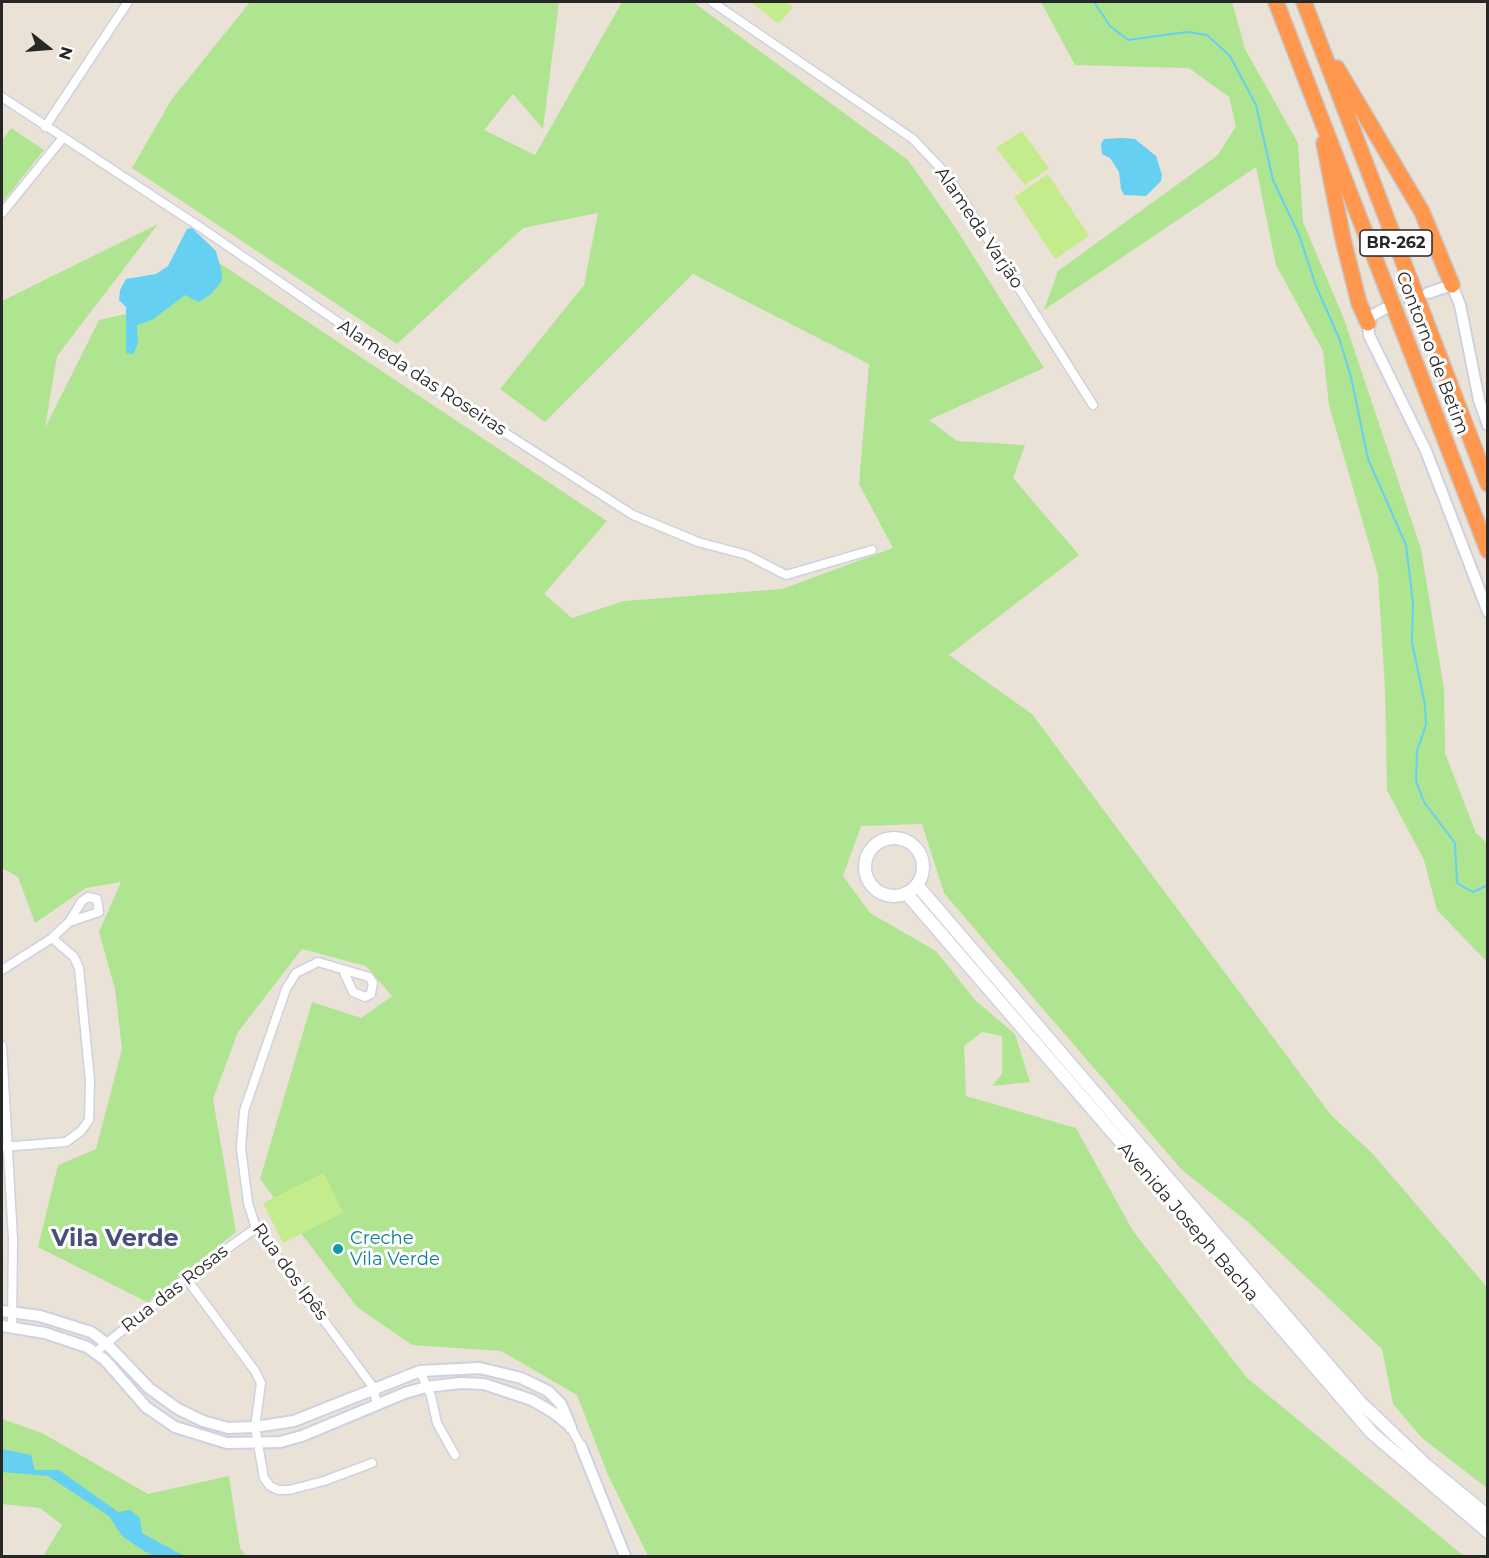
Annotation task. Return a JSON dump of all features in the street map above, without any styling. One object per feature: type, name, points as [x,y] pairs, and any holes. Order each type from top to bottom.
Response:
[{"type":"highway","name":"Contorno de Betim","points":[[1276,2],[1488,551]]},
{"type":"highway","name":"Contorno de Betim","points":[[1304,2],[1488,484]]},
{"type":"highway","points":[[1316,33],[1422,212],[1452,285]]},
{"type":"highway","points":[[1316,105],[1343,239],[1359,303],[1368,323]]},
{"type":"main road","points":[[893,838],[910,843],[917,850],[923,867],[917,885],[906,893],[888,896],[872,886],[867,879],[866,860],[876,845],[893,838]]},
{"type":"main road","name":"Avenida Joseph Bacha","points":[[917,885],[1359,1401],[1427,1466],[1488,1516]]},
{"type":"main road","name":"Avenida Joseph Bacha","points":[[906,893],[1372,1433],[1488,1532]]},
{"type":"street","points":[[45,127],[128,2]]},
{"type":"street","name":"Alameda Varjão","points":[[716,3],[920,146],[948,176],[1093,405]]},
{"type":"street","name":"Alameda das Roseiras","points":[[2,97],[62,139],[200,227],[418,377],[633,515],[698,542],[747,555],[786,575],[872,550]]},
{"type":"street","points":[[2,213],[62,139]]},
{"type":"street","points":[[1428,293],[1452,285],[1460,304],[1479,400],[1488,425]]},
{"type":"street","name":"Contorno de Betim","points":[[1368,323],[1373,315],[1386,308]]},
{"type":"street","points":[[1368,323],[1369,335],[1426,451],[1488,612]]},
{"type":"street","points":[[2,970],[52,938],[69,922]]},
{"type":"street","points":[[4,1147],[66,1142],[81,1131],[89,1120],[90,1081],[79,968],[74,957],[52,938]]},
{"type":"street","name":"Rua dos Ipês","points":[[344,972],[326,963],[312,963],[296,973],[286,988],[242,1123],[241,1148],[248,1203],[256,1228],[373,1387],[377,1404]]},
{"type":"street","points":[[2,1046],[4,1147],[13,1239],[7,1327],[53,1335],[96,1352],[146,1407],[175,1427],[227,1443],[258,1444],[302,1436],[377,1404],[426,1387],[461,1383],[484,1384],[532,1400],[554,1413],[572,1428]]},
{"type":"street","name":"Rua das Rosas","points":[[96,1352],[186,1278],[256,1228]]},
{"type":"street","points":[[186,1278],[255,1371],[261,1383],[255,1427],[264,1478],[270,1486],[278,1490],[310,1485],[372,1462]]},
{"type":"street","points":[[7,1312],[66,1323],[91,1332],[106,1343],[148,1388],[203,1421],[228,1428],[255,1427],[294,1421],[373,1387],[420,1371],[480,1368],[521,1378],[548,1391],[561,1404],[581,1446],[625,1557]]},
{"type":"street","points":[[420,1371],[437,1423],[455,1455]]},
{"type":"green space","points":[[250,2],[559,2],[543,129],[513,94],[484,130],[535,155],[622,2],[693,2],[908,160],[955,227],[1044,368],[929,420],[957,441],[1025,445],[1013,478],[1079,555],[949,655],[1032,714],[1331,1115],[1372,1153],[1487,1287],[1487,1488],[1422,1438],[1393,1404],[1382,1349],[1249,1223],[1182,1170],[944,893],[922,824],[861,826],[843,876],[870,913],[936,951],[976,1001],[1015,1034],[1030,1082],[992,1086],[1002,1074],[1002,1036],[982,1032],[964,1046],[966,1096],[1076,1128],[1133,1231],[1247,1378],[1464,1556],[648,1556],[608,1475],[577,1395],[501,1351],[412,1345],[357,1307],[260,1179],[312,1002],[361,1018],[392,996],[366,966],[302,949],[238,1032],[213,1099],[236,1232],[147,1302],[38,1247],[58,1165],[96,1149],[122,1049],[115,989],[99,932],[121,882],[86,888],[35,923],[18,877],[2,868],[2,301],[158,224],[57,356],[45,428],[99,320],[154,308],[212,258],[607,521],[544,594],[572,618],[624,601],[782,589],[893,548],[859,484],[869,364],[693,274],[545,422],[500,389],[584,285],[598,213],[523,228],[397,344],[132,168],[172,99]]},
{"type":"green space","points":[[751,2],[786,2],[793,7],[779,24]]},
{"type":"green space","points":[[1041,2],[1232,2],[1245,49],[1298,143],[1303,222],[1344,319],[1421,549],[1444,689],[1445,753],[1476,833],[1487,843],[1487,962],[1437,910],[1424,860],[1387,790],[1385,689],[1378,575],[1329,405],[1323,351],[1276,265],[1256,167],[1044,310],[1058,271],[1218,155],[1236,126],[1229,97],[1189,68],[1075,65]]},
{"type":"green space","points":[[11,128],[44,150],[2,203],[2,141]]},
{"type":"green space","points":[[1022,131],[1049,168],[1025,185],[996,148]]},
{"type":"green space","points":[[1048,174],[1089,236],[1055,259],[1014,197]]},
{"type":"green space","points":[[324,1173],[343,1213],[283,1243],[263,1203]]},
{"type":"green space","points":[[2,1419],[42,1433],[148,1494],[229,1476],[240,1548],[246,1556],[43,1556],[62,1525],[40,1508],[2,1504]]},
{"type":"water","points":[[1104,139],[1135,139],[1156,156],[1162,175],[1161,181],[1146,196],[1124,195],[1119,172],[1110,158],[1102,154],[1101,144]]},
{"type":"water","points":[[192,228],[216,251],[222,273],[221,282],[211,294],[199,302],[185,295],[152,320],[137,325],[138,344],[133,354],[126,353],[126,307],[119,300],[120,290],[126,279],[156,274],[168,266],[187,229]]},
{"type":"water","points":[[2,1449],[31,1455],[35,1470],[59,1470],[118,1512],[130,1510],[140,1518],[142,1533],[184,1556],[154,1556],[144,1551],[122,1536],[109,1516],[48,1476],[2,1472]]},
{"type":"waterway","points":[[1094,2],[1110,26],[1128,40],[1187,32],[1207,35],[1230,56],[1256,105],[1273,180],[1299,235],[1316,286],[1339,338],[1351,377],[1368,459],[1406,545],[1413,603],[1412,642],[1425,705],[1426,725],[1417,751],[1416,781],[1424,802],[1455,843],[1457,883],[1473,892],[1488,885]]},
{"type":"tunnel","points":[[1389,307],[1422,295]]},
{"type":"place","name":"Creche Vila Verde","points":[[338,1249]]},
{"type":"district","name":"Vila Verde","points":[[115,1239]]}]
